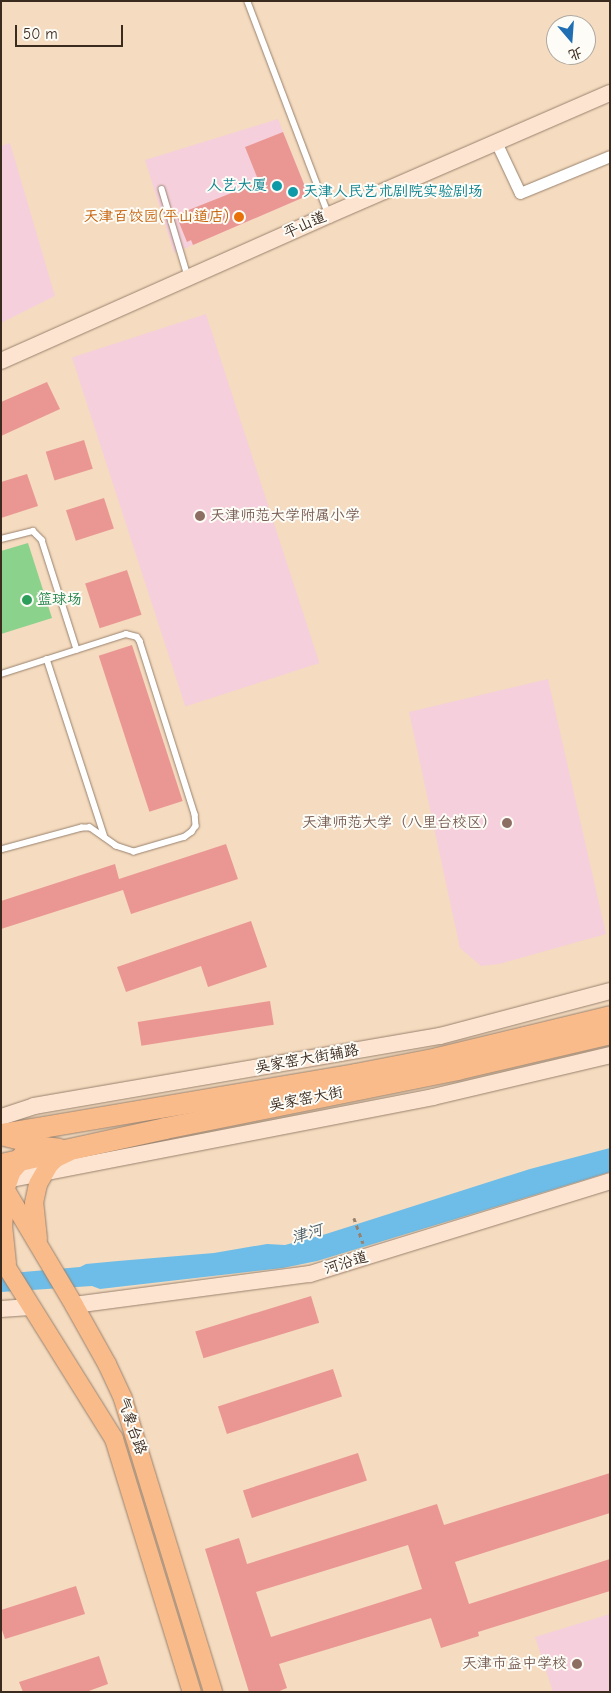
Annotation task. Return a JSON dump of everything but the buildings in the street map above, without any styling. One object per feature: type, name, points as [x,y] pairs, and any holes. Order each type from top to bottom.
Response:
[{"type":"highway","name":"吴家窑大街","points":[[5,1176],[92,1145],[282,1096],[610,1016]]},
{"type":"highway","name":"吴家窑大街","points":[[1,1135],[171,1106],[282,1096],[457,1069],[610,1033]]},
{"type":"highway","points":[[3,1260],[1,1227],[5,1176],[36,1145],[63,1137],[124,1124],[171,1106]]},
{"type":"main road","points":[[1,1135],[36,1145],[61,1148],[92,1145]]},
{"type":"main road","points":[[40,1249],[35,1224],[34,1203],[35,1194],[43,1173],[56,1158],[92,1145]]},
{"type":"main road","name":"气象台路","points":[[5,1176],[40,1249],[107,1364],[128,1413],[213,1692]]},
{"type":"main road","name":"气象台路","points":[[3,1260],[28,1304],[114,1439],[192,1692]]},
{"type":"street","name":"平山道","points":[[1,362],[329,215],[610,93]]},
{"type":"street","points":[[496,142],[520,193],[610,156]]},
{"type":"street","name":"吴家窑大街辅路","points":[[1,1116],[34,1106],[440,1036],[610,991]]},
{"type":"street","points":[[5,1176],[43,1173],[423,1099],[610,1054]]},
{"type":"street","name":"河沿道","points":[[71,1300],[310,1274],[610,1181]]},
{"type":"street","points":[[1,1309],[28,1304]]},
{"type":"lane","points":[[248,2],[329,215]]},
{"type":"lane","points":[[162,189],[188,278]]},
{"type":"lane","points":[[1,540],[33,531],[42,540],[77,650]]},
{"type":"lane","points":[[1,674],[126,634],[137,637],[140,640],[195,814],[196,826],[185,837],[134,852],[125,851],[90,828],[82,828],[1,850]]},
{"type":"lane","points":[[47,659],[105,837]]},
{"type":"path","points":[[354,1218],[367,1256]]},
{"type":"shaded area","points":[[278,119],[306,189],[302,198],[174,253],[145,160]]},
{"type":"shaded area","points":[[10,143],[55,296],[1,323],[1,146]]},
{"type":"shaded area","name":"天津师范大学附属小学","points":[[206,314],[319,663],[185,707],[72,358]]},
{"type":"shaded area","name":"天津师范大学（八里台校区）","points":[[548,679],[606,934],[499,964],[481,966],[460,948],[409,712]]},
{"type":"shaded area","name":"天津市益中学校","points":[[610,1614],[610,1692],[553,1692],[535,1637]]},
{"type":"green space","name":"篮球场","points":[[28,543],[52,618],[1,634],[1,551]]},
{"type":"water","points":[[610,1148],[610,1172],[317,1261],[283,1268],[100,1289],[92,1286],[1,1292],[1,1274],[80,1267],[86,1264],[214,1253],[267,1244],[285,1245],[326,1234],[530,1169]]},
{"type":"place","name":"人艺大厦","points":[[277,186]]},
{"type":"place","name":"天津人民艺术剧院实验剧场","points":[[293,192]]},
{"type":"place","name":"天津百饺园(平山道店)","points":[[239,217]]},
{"type":"place","name":"天津师范大学附属小学","points":[[200,516]]},
{"type":"place","name":"篮球场","points":[[27,600]]},
{"type":"place","name":"天津师范大学（八里台校区）","points":[[507,823]]},
{"type":"place","name":"天津市益中学校","points":[[577,1664]]},
{"type":"water label","name":"津河","points":[[307,1234]]}]
